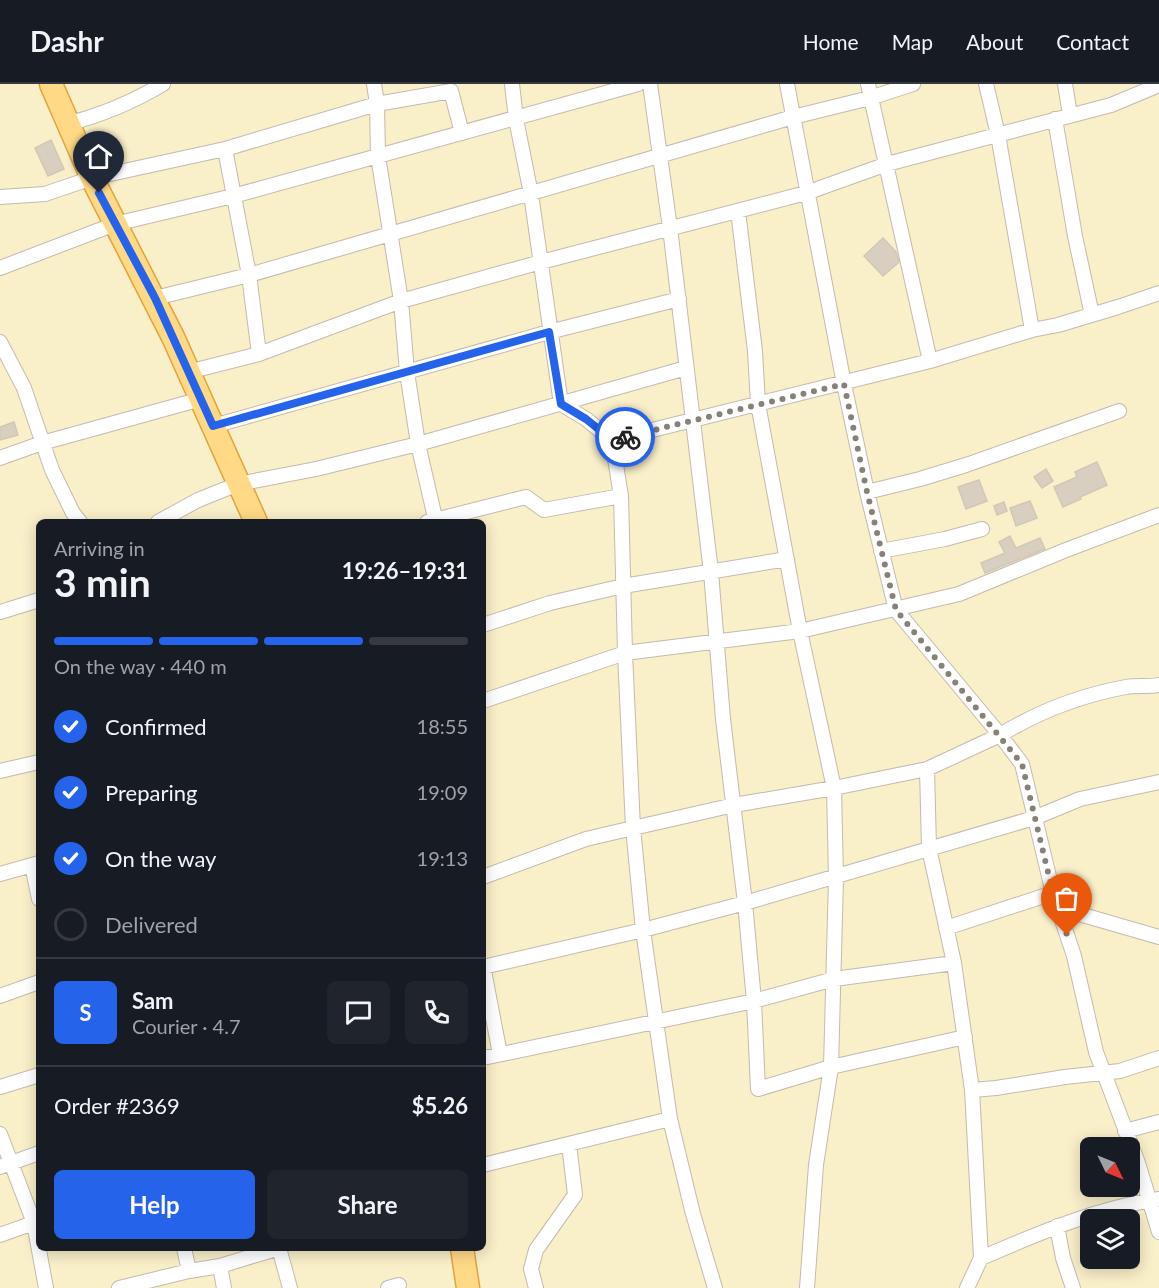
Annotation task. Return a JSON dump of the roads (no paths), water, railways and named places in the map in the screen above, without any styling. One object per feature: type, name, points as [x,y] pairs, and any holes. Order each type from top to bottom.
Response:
[{"type":"highway","points":[[46,85],[68,124],[115,224],[155,298],[255,519]]},
{"type":"highway","points":[[462,1251],[468,1288]]},
{"type":"street","points":[[68,124],[101,115],[164,84]]},
{"type":"street","points":[[374,84],[377,104],[378,156],[401,301],[407,372],[432,519]]},
{"type":"street","points":[[512,84],[516,118],[531,194],[561,404],[586,419],[612,440],[621,496],[633,828],[643,930],[658,1022],[670,1119],[693,1214],[715,1288]]},
{"type":"street","points":[[0,268],[115,224],[233,196],[638,84]]},
{"type":"street","points":[[650,84],[679,299],[711,572],[723,719],[754,1001],[758,1089],[831,1066],[965,1036]]},
{"type":"street","points":[[787,84],[844,384],[867,492],[896,610],[1022,764],[1053,893],[1074,956],[1087,1017],[1103,1074],[1109,1082],[1125,1131],[1154,1200],[1159,1232]]},
{"type":"street","points":[[155,298],[249,274],[531,194],[793,117],[869,91],[914,84]]},
{"type":"street","points":[[986,84],[998,135],[1032,330]]},
{"type":"street","points":[[1065,84],[1070,115]]},
{"type":"street","points":[[188,372],[259,354],[401,301],[540,262],[806,193],[887,164],[1111,105],[1154,86]]},
{"type":"street","points":[[0,197],[45,194],[92,178],[225,149],[377,104],[451,91],[462,134]]},
{"type":"street","points":[[869,91],[930,361]]},
{"type":"street","points":[[1055,119],[1075,236],[1092,315]]},
{"type":"street","points":[[225,149],[249,274],[259,354]]},
{"type":"street","points":[[738,211],[755,351],[758,404],[800,632],[834,788],[836,878],[831,1066],[816,1165],[807,1288]]},
{"type":"street","points":[[612,440],[930,361],[1032,330],[1092,315],[1159,293]]},
{"type":"street","points":[[213,426],[549,332],[679,299]]},
{"type":"street","points":[[0,342],[24,388],[52,470],[78,519]]},
{"type":"street","points":[[163,519],[198,500],[238,484],[316,469],[418,444],[686,368]]},
{"type":"street","points":[[0,458],[42,443],[201,399]]},
{"type":"street","points":[[867,492],[966,465],[1119,411]]},
{"type":"street","points":[[444,519],[526,497],[544,510],[621,496]]},
{"type":"street","points":[[486,700],[625,653],[800,632],[959,594],[1066,550],[1159,516]]},
{"type":"street","points":[[881,551],[945,539],[982,529]]},
{"type":"street","points":[[486,624],[550,603],[623,586],[787,559]]},
{"type":"street","points":[[0,612],[36,601]]},
{"type":"street","points":[[486,877],[586,839],[734,806],[927,769],[1000,735],[1030,717],[1084,698],[1128,686],[1159,686]]},
{"type":"street","points":[[0,771],[36,763]]},
{"type":"street","points":[[927,769],[929,848],[954,963],[972,1090],[981,1258],[967,1288]]},
{"type":"street","points":[[486,965],[643,930],[745,903],[1034,818],[1080,799],[1159,782]]},
{"type":"street","points":[[0,873],[35,864]]},
{"type":"street","points":[[946,928],[1053,893]]},
{"type":"street","points":[[1053,893],[1076,913],[1159,937]]},
{"type":"street","points":[[486,1057],[754,1001],[834,979],[954,963]]},
{"type":"street","points":[[486,982],[500,1054]]},
{"type":"street","points":[[0,996],[36,983]]},
{"type":"street","points":[[972,1090],[1103,1074],[1159,1058]]},
{"type":"street","points":[[0,1087],[36,1075]]},
{"type":"street","points":[[486,1164],[670,1119]]},
{"type":"street","points":[[1125,1131],[1159,1122]]},
{"type":"street","points":[[0,1134],[5,1165],[36,1222],[0,1235]]},
{"type":"street","points":[[536,1288],[531,1269],[536,1250],[575,1195],[569,1144]]},
{"type":"street","points":[[5,1165],[36,1154]]},
{"type":"street","points":[[981,1258],[1057,1226],[1126,1204],[1154,1200]]},
{"type":"street","points":[[1057,1226],[1073,1288]]},
{"type":"street","points":[[40,1251],[46,1288]]},
{"type":"street","points":[[185,1251],[189,1270]]},
{"type":"street","points":[[119,1288],[143,1285],[189,1270],[220,1266],[269,1251]]},
{"type":"street","points":[[280,1251],[290,1288]]},
{"type":"street","points":[[220,1266],[224,1288]]}]
